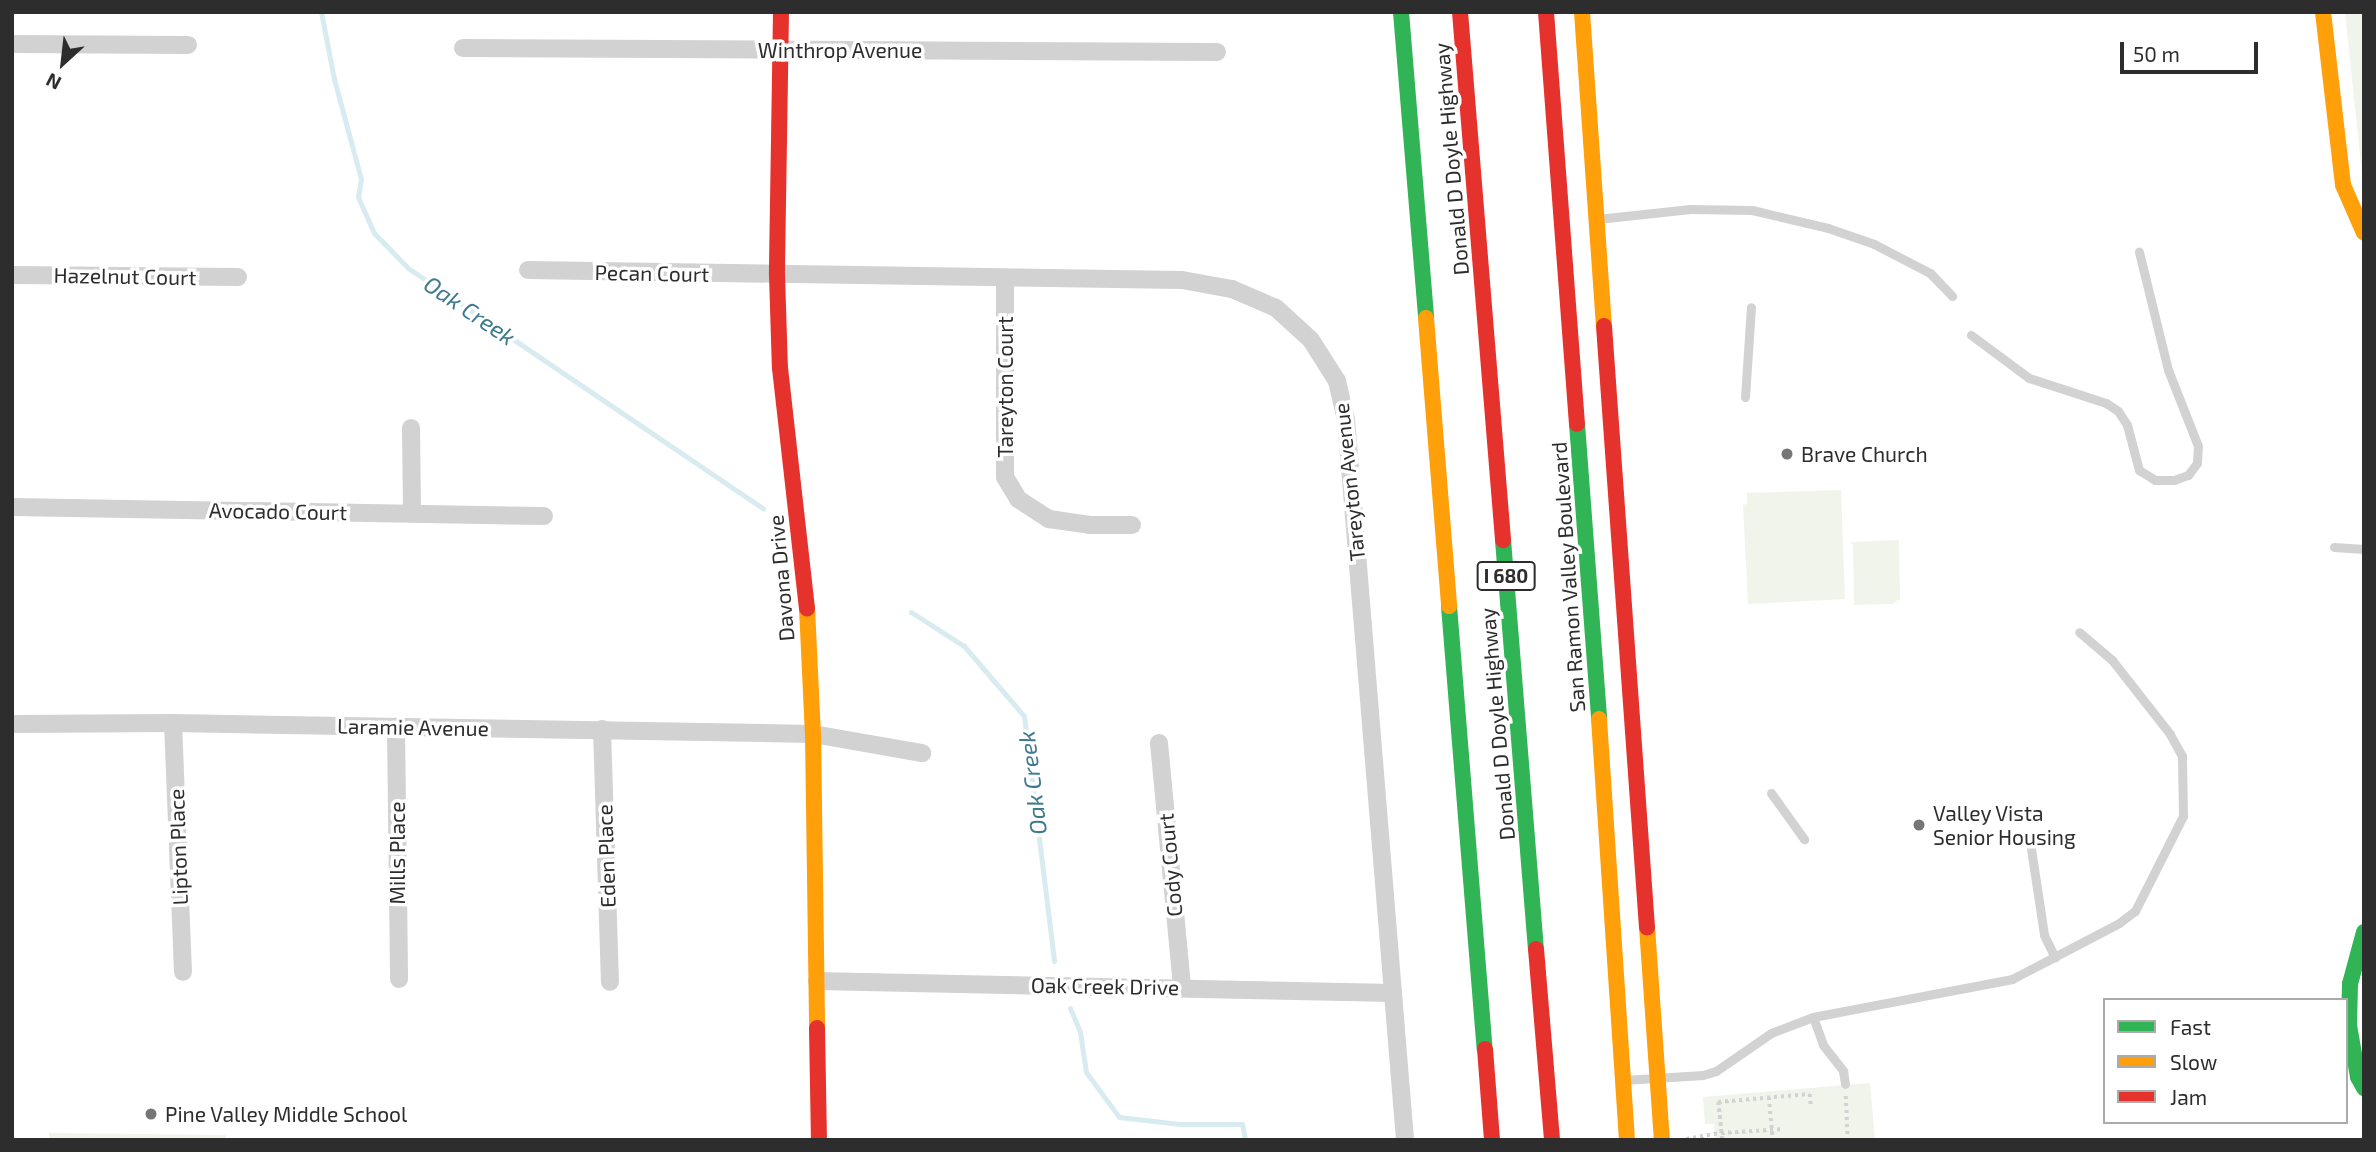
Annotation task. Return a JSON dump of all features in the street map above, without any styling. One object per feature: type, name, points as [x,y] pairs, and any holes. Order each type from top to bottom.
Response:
[{"type":"main road","name":"Davona Drive","points":[[781,12],[777,275],[780,368],[807,604],[813,734],[819,1140]]},
{"type":"main road","name":"Donald D Doyle Highway","points":[[1401,12],[1492,1140]]},
{"type":"main road","name":"Donald D Doyle Highway","points":[[1460,12],[1552,1140]]},
{"type":"main road","name":"San Ramon Valley Boulevard","points":[[1546,12],[1580,220],[1662,1140]]},
{"type":"main road","name":"San Ramon Valley Boulevard","points":[[1582,12],[1580,220],[1627,1140]]},
{"type":"main road","points":[[2323,12],[2343,185],[2364,233]]},
{"type":"main road","points":[[2364,932],[2350,984],[2349,1025],[2358,1077],[2364,1088]]},
{"type":"street","points":[[12,44],[187,45]]},
{"type":"street","name":"Winthrop Avenue","points":[[463,48],[1217,52]]},
{"type":"street","name":"Pecan Court","points":[[528,270],[777,275]]},
{"type":"street","name":"Hazelnut Court","points":[[12,275],[238,277]]},
{"type":"street","name":"Tareyton Avenue","points":[[777,275],[1182,280],[1232,289],[1276,308],[1311,340],[1337,381],[1350,458],[1405,1140]]},
{"type":"street","name":"Tareyton Court","points":[[1004,278],[1006,477],[1018,499],[1049,519],[1090,525],[1132,525]]},
{"type":"street","points":[[411,428],[412,513]]},
{"type":"street","name":"Avocado Court","points":[[12,507],[544,516]]},
{"type":"street","name":"Laramie Avenue","points":[[12,724],[173,723],[813,734],[922,753]]},
{"type":"street","name":"Lipton Place","points":[[173,723],[183,972]]},
{"type":"street","name":"Mills Place","points":[[396,727],[398,979]]},
{"type":"street","name":"Eden Place","points":[[602,729],[610,982]]},
{"type":"street","name":"Cody Court","points":[[1159,743],[1182,986]]},
{"type":"street","name":"Oak Creek Drive","points":[[817,981],[1182,986],[1393,993]]},
{"type":"lane","points":[[1580,220],[1690,209],[1752,209],[1828,228],[1874,244],[1930,273],[1952,296]]},
{"type":"lane","points":[[1971,335],[2029,377],[2106,403],[2118,411],[2127,425],[2139,470],[2155,480],[2174,480],[2188,475],[2197,463],[2198,446],[2168,370],[2139,252]]},
{"type":"lane","points":[[1745,397],[1751,307]]},
{"type":"lane","points":[[2333,547],[2364,550]]},
{"type":"lane","points":[[1622,1080],[1657,1079],[1716,1071],[1770,1033],[1813,1017],[2012,979],[2119,923],[2135,911],[2183,816],[2182,756],[2170,734],[2112,660],[2079,632]]},
{"type":"lane","points":[[1771,793],[1804,839]]},
{"type":"lane","points":[[2030,842],[2044,936],[2055,958]]},
{"type":"lane","points":[[1813,1017],[1823,1045],[1843,1071],[1845,1084]]},
{"type":"path","points":[[1845,1084],[1847,1140]]},
{"type":"path","points":[[1722,1140],[1718,1102],[1810,1094],[1811,1105]]},
{"type":"path","points":[[1769,1097],[1773,1140]]},
{"type":"path","points":[[1686,1139],[1721,1133],[1783,1129]]},
{"type":"shaded area","points":[[2345,12],[2364,12],[2364,184],[2363,184]]},
{"type":"shaded area","points":[[1841,490],[1845,599],[1748,604],[1743,505],[1747,504],[1747,493]]},
{"type":"shaded area","points":[[1899,540],[1900,599],[1892,604],[1854,605],[1853,545],[1850,542]]},
{"type":"shaded area","points":[[1870,1083],[1875,1140],[1715,1140],[1714,1124],[1705,1124],[1703,1097]]},
{"type":"shaded area","points":[[49,1133],[226,1135],[226,1140],[49,1140]]},
{"type":"waterway","name":"Oak Creek","points":[[321,12],[334,79],[361,179],[358,197],[374,233],[408,268],[763,508]]},
{"type":"waterway","name":"Oak Creek","points":[[911,612],[964,646],[1024,716],[1054,961]]},
{"type":"waterway","name":"Oak Creek","points":[[1070,1008],[1080,1032],[1086,1072],[1119,1117],[1180,1124],[1242,1124],[1245,1140]]},
{"type":"traffic: fast","points":[[1401,12],[1426,318]]},
{"type":"traffic: fast","points":[[1577,424],[1599,719]]},
{"type":"traffic: fast","points":[[1503,540],[1536,949]]},
{"type":"traffic: fast","points":[[1449,606],[1485,1049]]},
{"type":"traffic: fast","points":[[2364,932],[2350,984],[2349,1025],[2358,1077],[2364,1088]]},
{"type":"traffic: slow","points":[[1582,12],[1604,326]]},
{"type":"traffic: slow","points":[[2323,12],[2343,185],[2364,233]]},
{"type":"traffic: slow","points":[[1426,318],[1449,606]]},
{"type":"traffic: slow","points":[[807,608],[813,734],[817,1028]]},
{"type":"traffic: slow","points":[[1599,719],[1627,1140]]},
{"type":"traffic: slow","points":[[1647,927],[1662,1140]]},
{"type":"traffic: jam","points":[[781,12],[777,275],[780,368],[807,608]]},
{"type":"traffic: jam","points":[[1460,12],[1503,540]]},
{"type":"traffic: jam","points":[[1546,12],[1577,424]]},
{"type":"traffic: jam","points":[[1604,326],[1647,927]]},
{"type":"traffic: jam","points":[[1536,949],[1552,1140]]},
{"type":"traffic: jam","points":[[817,1028],[819,1140]]},
{"type":"traffic: jam","points":[[1485,1049],[1492,1140]]},
{"type":"place","name":"Brave Church","points":[[1787,454]]},
{"type":"place","name":"Valley Vista Senior Housing","points":[[1919,825]]},
{"type":"place","name":"Pine Valley Middle School","points":[[151,1114]]}]
